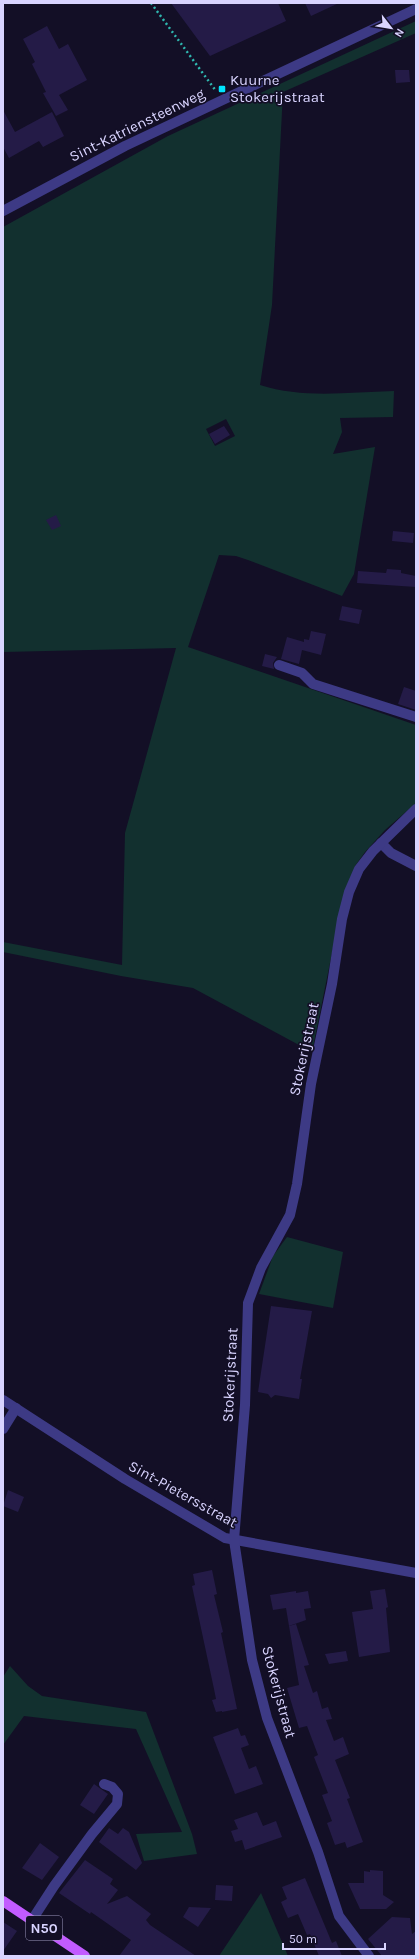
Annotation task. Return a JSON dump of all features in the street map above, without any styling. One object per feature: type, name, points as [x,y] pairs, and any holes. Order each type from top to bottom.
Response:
[{"type":"main road","name":"N50","points":[[3,1901],[84,1956]]},
{"type":"street","name":"Sint-Katriensteenweg","points":[[3,211],[125,146],[416,9]]},
{"type":"street","points":[[279,665],[302,673],[314,684],[416,718]]},
{"type":"street","name":"Stokerijstraat","points":[[369,1956],[339,1916],[318,1852],[267,1718],[252,1660],[234,1540],[245,1405],[248,1303],[261,1268],[290,1215],[297,1184],[311,1084],[326,1015],[342,919],[349,892],[359,869],[381,843],[416,809]]},
{"type":"street","points":[[381,843],[392,853],[416,866]]},
{"type":"street","name":"Sint-Pietersstraat","points":[[3,1400],[125,1479],[225,1538],[416,1573]]},
{"type":"street","points":[[3,1429],[16,1408]]},
{"type":"street","points":[[32,1920],[54,1886],[92,1834],[117,1804],[118,1794],[112,1786],[104,1784]]},
{"type":"path","points":[[151,3],[216,89],[220,101]]},
{"type":"green space","points":[[416,21],[416,33],[283,92],[272,305],[260,385],[293,392],[326,394],[394,391],[393,417],[340,418],[342,432],[333,454],[375,447],[354,574],[342,596],[236,556],[219,555],[188,647],[416,725],[416,803],[385,830],[365,852],[355,866],[333,948],[312,1052],[193,988],[121,976],[3,952],[3,942],[122,965],[125,833],[176,648],[3,652],[3,227],[168,136]],"holes":[[[226,419],[235,436],[215,446],[206,429]]]},
{"type":"green space","points":[[287,1237],[343,1252],[333,1308],[259,1294],[273,1256]]},
{"type":"green space","points":[[10,1666],[28,1686],[42,1696],[146,1712],[192,1834],[197,1854],[144,1861],[136,1834],[182,1832],[136,1729],[24,1716],[3,1745],[3,1677]]},
{"type":"green space","points":[[261,1893],[288,1956],[219,1956]]},
{"type":"building","points":[[171,3],[278,3],[286,21],[210,56]]},
{"type":"building","points":[[305,3],[339,3],[311,16]]},
{"type":"building","points":[[47,26],[59,49],[68,44],[87,80],[59,95],[68,110],[56,116],[43,93],[46,92],[32,64],[35,62],[23,39]]},
{"type":"building","points":[[395,70],[409,70],[410,82],[396,83]]},
{"type":"building","points":[[3,110],[15,132],[52,112],[64,136],[43,147],[39,141],[9,158],[3,147]]},
{"type":"building","points":[[224,426],[230,435],[215,444],[209,434]]},
{"type":"building","points":[[56,515],[61,526],[52,530],[46,520]]},
{"type":"building","points":[[393,531],[414,533],[413,543],[392,541]]},
{"type":"building","points":[[387,569],[401,570],[401,573],[416,576],[416,587],[357,583],[358,571],[386,573]]},
{"type":"building","points":[[342,606],[362,610],[359,624],[339,620]]},
{"type":"building","points":[[311,631],[326,634],[321,655],[302,650],[299,664],[281,659],[287,637],[304,642],[304,639],[309,640]]},
{"type":"building","points":[[265,654],[277,657],[273,663],[274,669],[262,666]]},
{"type":"building","points":[[404,687],[416,691],[416,710],[398,704]]},
{"type":"building","points":[[271,1306],[312,1311],[300,1379],[302,1379],[299,1399],[275,1395],[271,1398],[268,1394],[258,1392]]},
{"type":"building","points":[[8,1490],[24,1497],[18,1512],[3,1506]]},
{"type":"building","points":[[212,1570],[217,1594],[214,1595],[223,1632],[221,1633],[237,1709],[222,1712],[216,1712],[212,1700],[216,1699],[192,1586],[195,1585],[193,1574]]},
{"type":"building","points":[[385,1589],[388,1607],[386,1608],[390,1652],[359,1657],[352,1612],[373,1609],[370,1591]]},
{"type":"building","points":[[296,1591],[296,1593],[308,1591],[311,1608],[304,1609],[306,1620],[289,1626],[286,1608],[273,1610],[270,1595]]},
{"type":"building","points":[[296,1624],[309,1665],[304,1666],[313,1693],[317,1691],[322,1709],[328,1707],[332,1719],[326,1720],[334,1741],[343,1737],[349,1754],[335,1760],[350,1798],[347,1799],[363,1842],[347,1848],[345,1842],[335,1845],[327,1823],[332,1821],[322,1795],[328,1793],[314,1757],[318,1755],[307,1726],[299,1728],[287,1688],[299,1685],[289,1626]]},
{"type":"building","points":[[346,1651],[348,1661],[329,1664],[325,1654]]},
{"type":"building","points":[[238,1728],[241,1736],[245,1735],[249,1745],[241,1748],[249,1769],[256,1766],[263,1784],[235,1794],[213,1737]]},
{"type":"building","points":[[94,1784],[108,1794],[94,1814],[80,1805]]},
{"type":"building","points":[[257,1812],[263,1826],[276,1821],[282,1837],[245,1850],[242,1840],[235,1842],[231,1831],[238,1829],[234,1820]]},
{"type":"building","points":[[109,1828],[118,1834],[123,1828],[129,1832],[142,1863],[136,1870],[99,1842]]},
{"type":"building","points":[[40,1843],[59,1857],[42,1880],[22,1868]]},
{"type":"building","points":[[85,1860],[113,1879],[110,1884],[118,1890],[107,1904],[127,1896],[151,1914],[146,1920],[150,1925],[196,1956],[119,1956],[131,1940],[91,1912],[90,1914],[59,1893]]},
{"type":"building","points":[[370,1870],[383,1871],[383,1895],[394,1902],[386,1909],[360,1909],[348,1883],[364,1883],[364,1871],[370,1872]]},
{"type":"building","points":[[305,1878],[332,1943],[336,1941],[342,1956],[319,1956],[310,1934],[307,1935],[298,1914],[288,1918],[281,1902],[287,1899],[282,1887]]},
{"type":"building","points":[[216,1885],[233,1886],[232,1901],[215,1900]]},
{"type":"building","points":[[189,1907],[211,1908],[198,1927],[183,1917]]},
{"type":"building","points":[[392,1917],[410,1918],[412,1934],[416,1931],[416,1956],[382,1956],[368,1939]]},
{"type":"building","points":[[3,1922],[17,1931],[3,1951]]},
{"type":"place","name":"Kuurne Stokerijstraat","points":[[222,89]]}]
